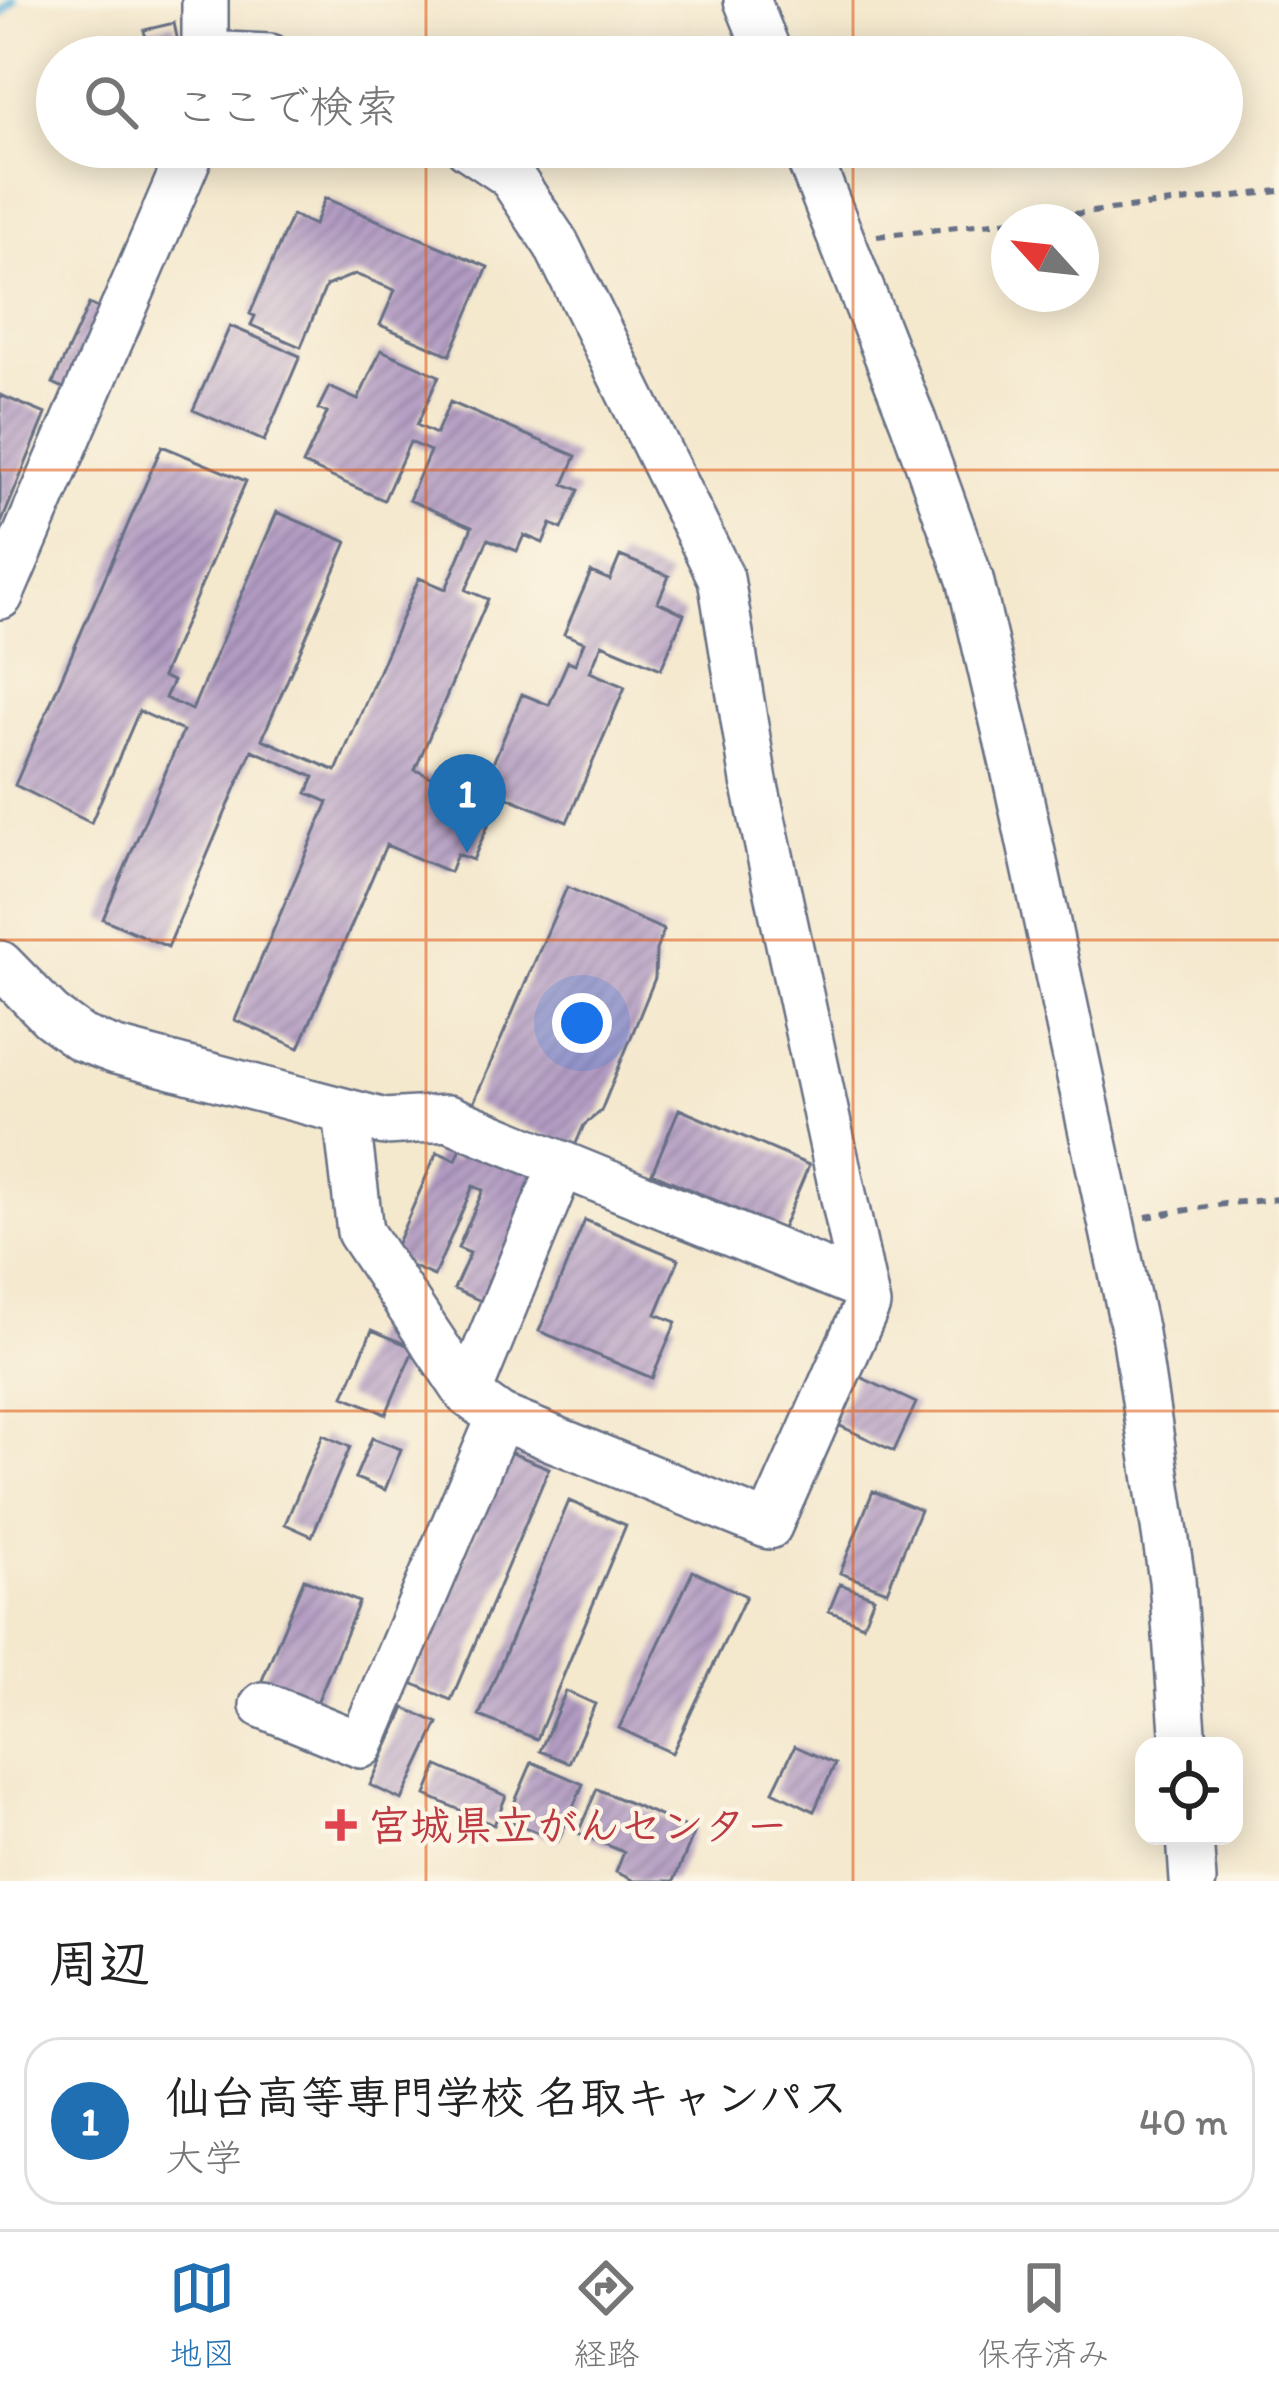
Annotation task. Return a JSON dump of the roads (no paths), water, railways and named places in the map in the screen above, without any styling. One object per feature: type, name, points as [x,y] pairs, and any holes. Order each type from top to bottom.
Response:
[{"type":"street","points":[[205,0],[205,36]]},
{"type":"street","points":[[747,0],[762,36]]},
{"type":"street","points":[[0,596],[184,168]]},
{"type":"street","points":[[346,1112],[360,1232],[484,1405],[770,1526],[867,1305],[758,803],[721,578],[556,244],[511,176],[499,168]]},
{"type":"street","points":[[813,168],[914,421],[970,579],[1135,1333],[1172,1580],[1183,1737]]},
{"type":"street","points":[[0,964],[51,1016],[81,1038],[385,1122],[448,1118],[863,1287]]},
{"type":"street","points":[[263,1705],[361,1745],[484,1405],[562,1164]]},
{"type":"street","points":[[1191,1845],[1193,1881]]},
{"type":"waterway","points":[[0,15],[13,0]]},
{"type":"place","name":"仙台高等専門学校 名取キャンパス","points":[[467,853]]},
{"type":"place","name":"宮城県立がんセンター","points":[[341,1825]]}]
